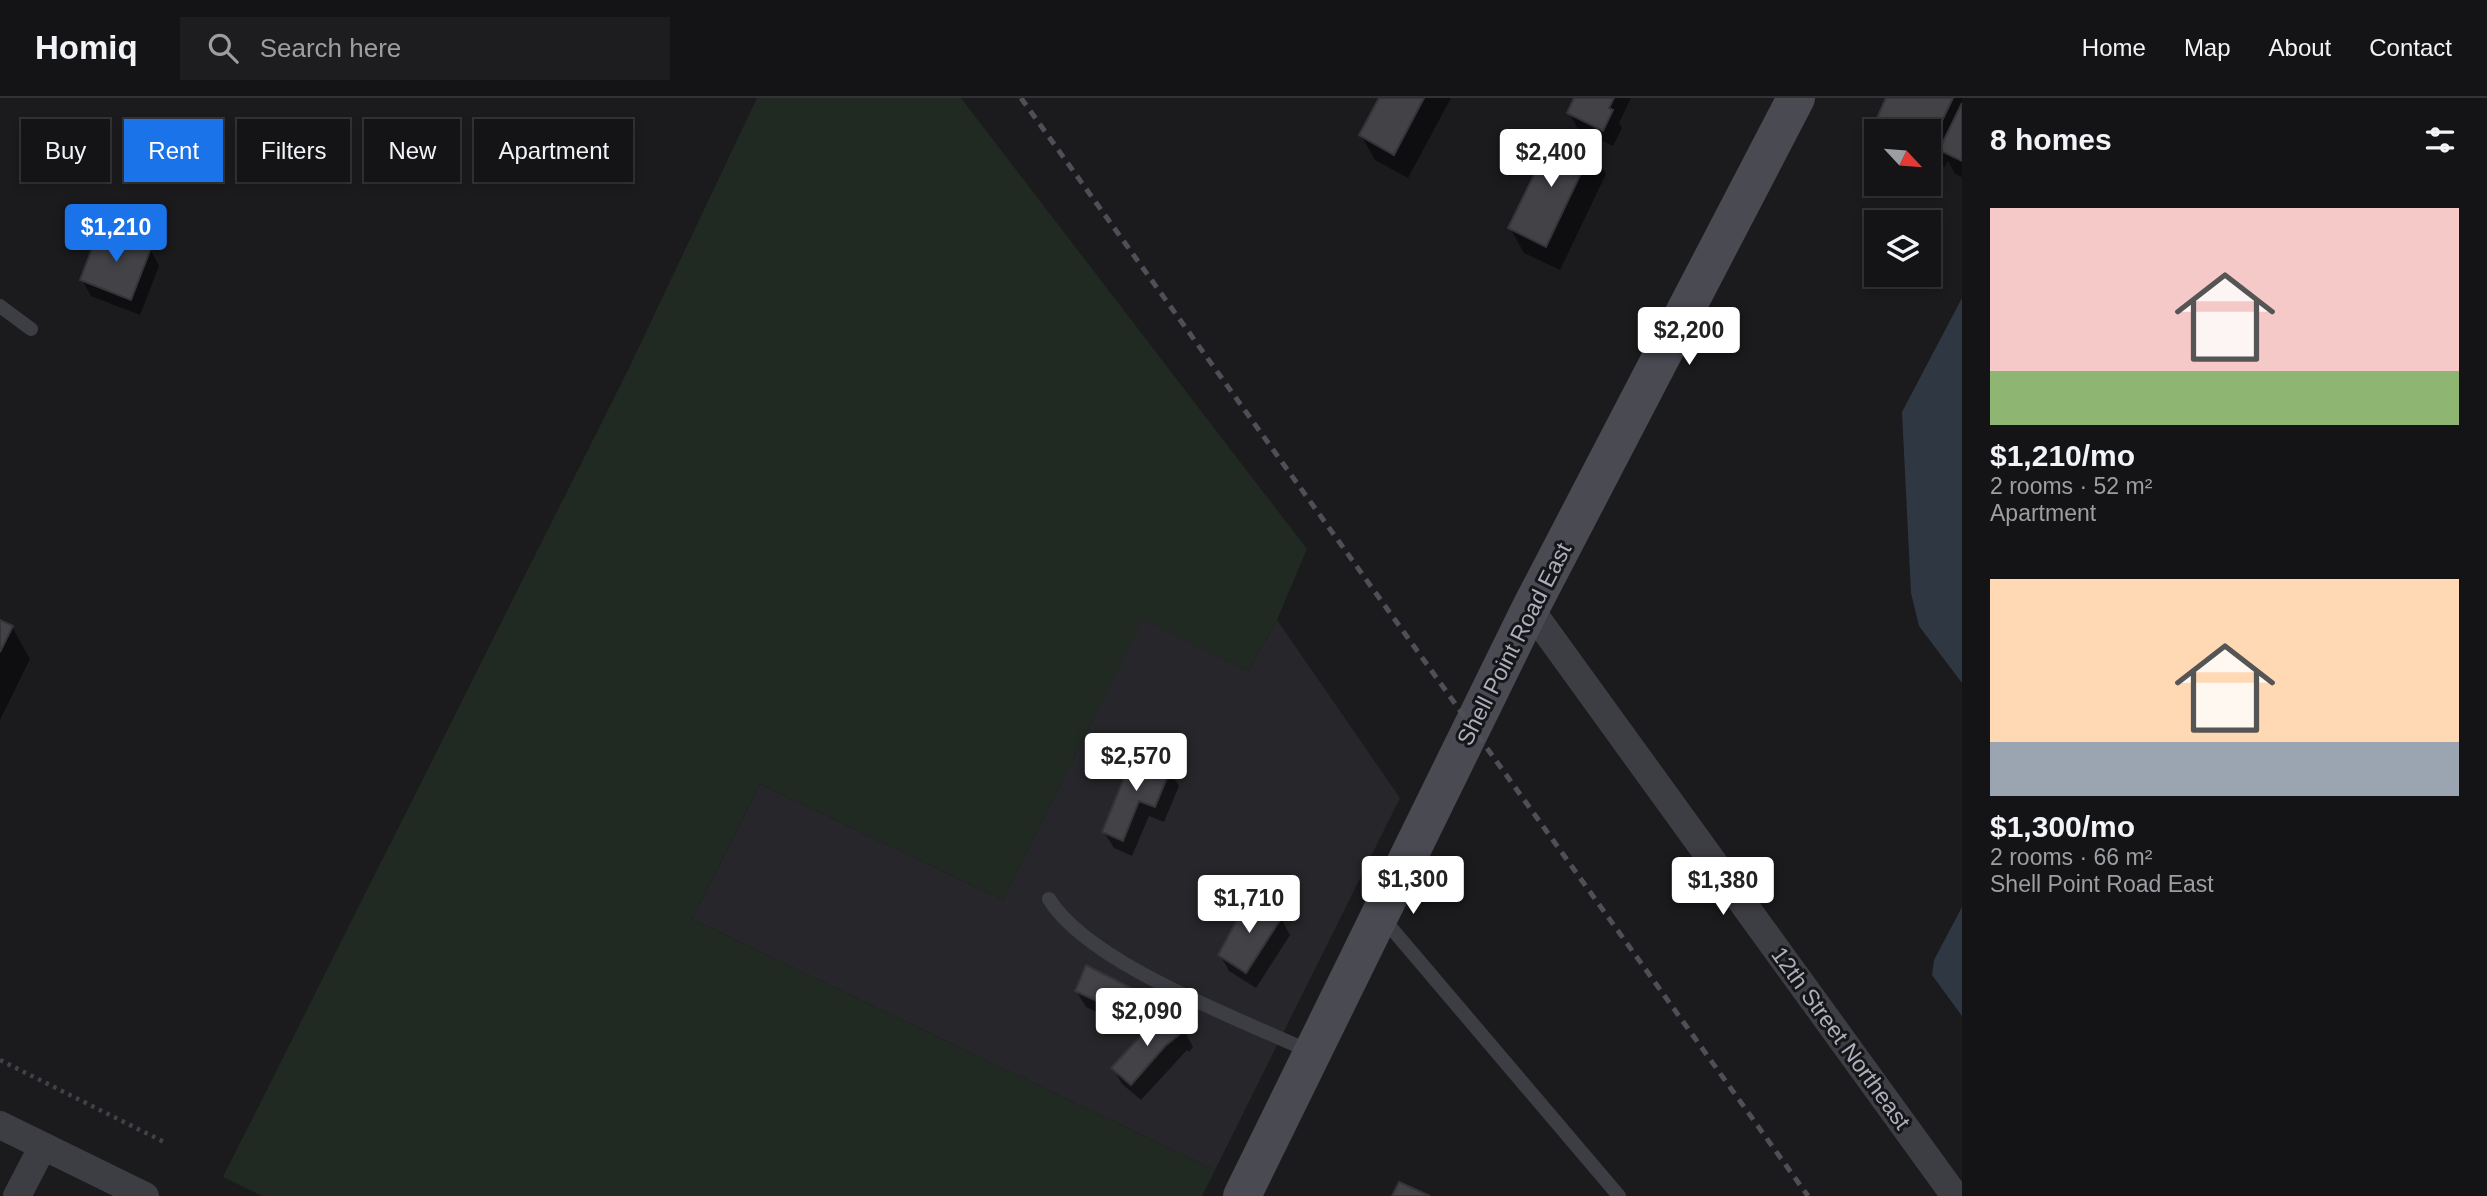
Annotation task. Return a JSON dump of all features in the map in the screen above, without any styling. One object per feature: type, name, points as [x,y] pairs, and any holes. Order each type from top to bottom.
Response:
[{"type":"street","name":"Shell Point Road East","points":[[1242,1196],[1530,609],[1796,98]]},
{"type":"street","name":"12th Street Northeast","points":[[1530,609],[1955,1196]]},
{"type":"street","points":[[0,1125],[145,1196]]},
{"type":"street","points":[[17,1196],[43,1146]]},
{"type":"lane","points":[[0,306],[31,329]]},
{"type":"lane","points":[[1049,900],[1058,914],[1091,943],[1121,963],[1312,1053]]},
{"type":"lane","points":[[1380,914],[1619,1196]]},
{"type":"path","points":[[0,1060],[164,1142]]},
{"type":"shaded area","points":[[757,98],[961,98],[1307,549],[1277,620],[1248,671],[1143,619],[1003,900],[760,784],[692,919],[1215,1170],[1202,1196],[262,1196],[223,1177],[628,370]]},
{"type":"shaded area","points":[[1962,298],[1962,683],[1919,626],[1911,593],[1902,412]]},
{"type":"shaded area","points":[[1143,618],[1248,671],[1277,620],[1400,798],[1215,1170],[692,919],[760,784],[1003,900]]},
{"type":"shaded area","points":[[1962,907],[1962,1016],[1932,975],[1934,960]]},
{"type":"building","points":[[1379,98],[1424,98],[1394,155],[1359,135]]},
{"type":"building","points":[[1574,98],[1614,98],[1609,108],[1613,110],[1603,131],[1567,113]]},
{"type":"building","points":[[1886,98],[1953,98],[1941,123],[1941,119],[1877,118]]},
{"type":"building","points":[[1962,103],[1962,161],[1941,151]]},
{"type":"building","points":[[1556,130],[1593,148],[1546,247],[1508,228]]},
{"type":"building","points":[[100,228],[151,248],[131,300],[80,280]]},
{"type":"building","points":[[0,620],[13,626],[0,652]]},
{"type":"building","points":[[1135,751],[1171,768],[1155,807],[1139,801],[1123,841],[1102,832]]},
{"type":"building","points":[[1253,899],[1282,917],[1246,973],[1218,955],[1243,909],[1246,910]]},
{"type":"building","points":[[1086,965],[1143,994],[1138,1004],[1123,1001],[1118,1011],[1075,991]]},
{"type":"building","points":[[1164,1011],[1185,1030],[1165,1046],[1131,1085],[1111,1068]]},
{"type":"building","points":[[1399,1182],[1430,1196],[1392,1196]]},
{"type":"railway","points":[[1021,98],[1808,1196]]}]
